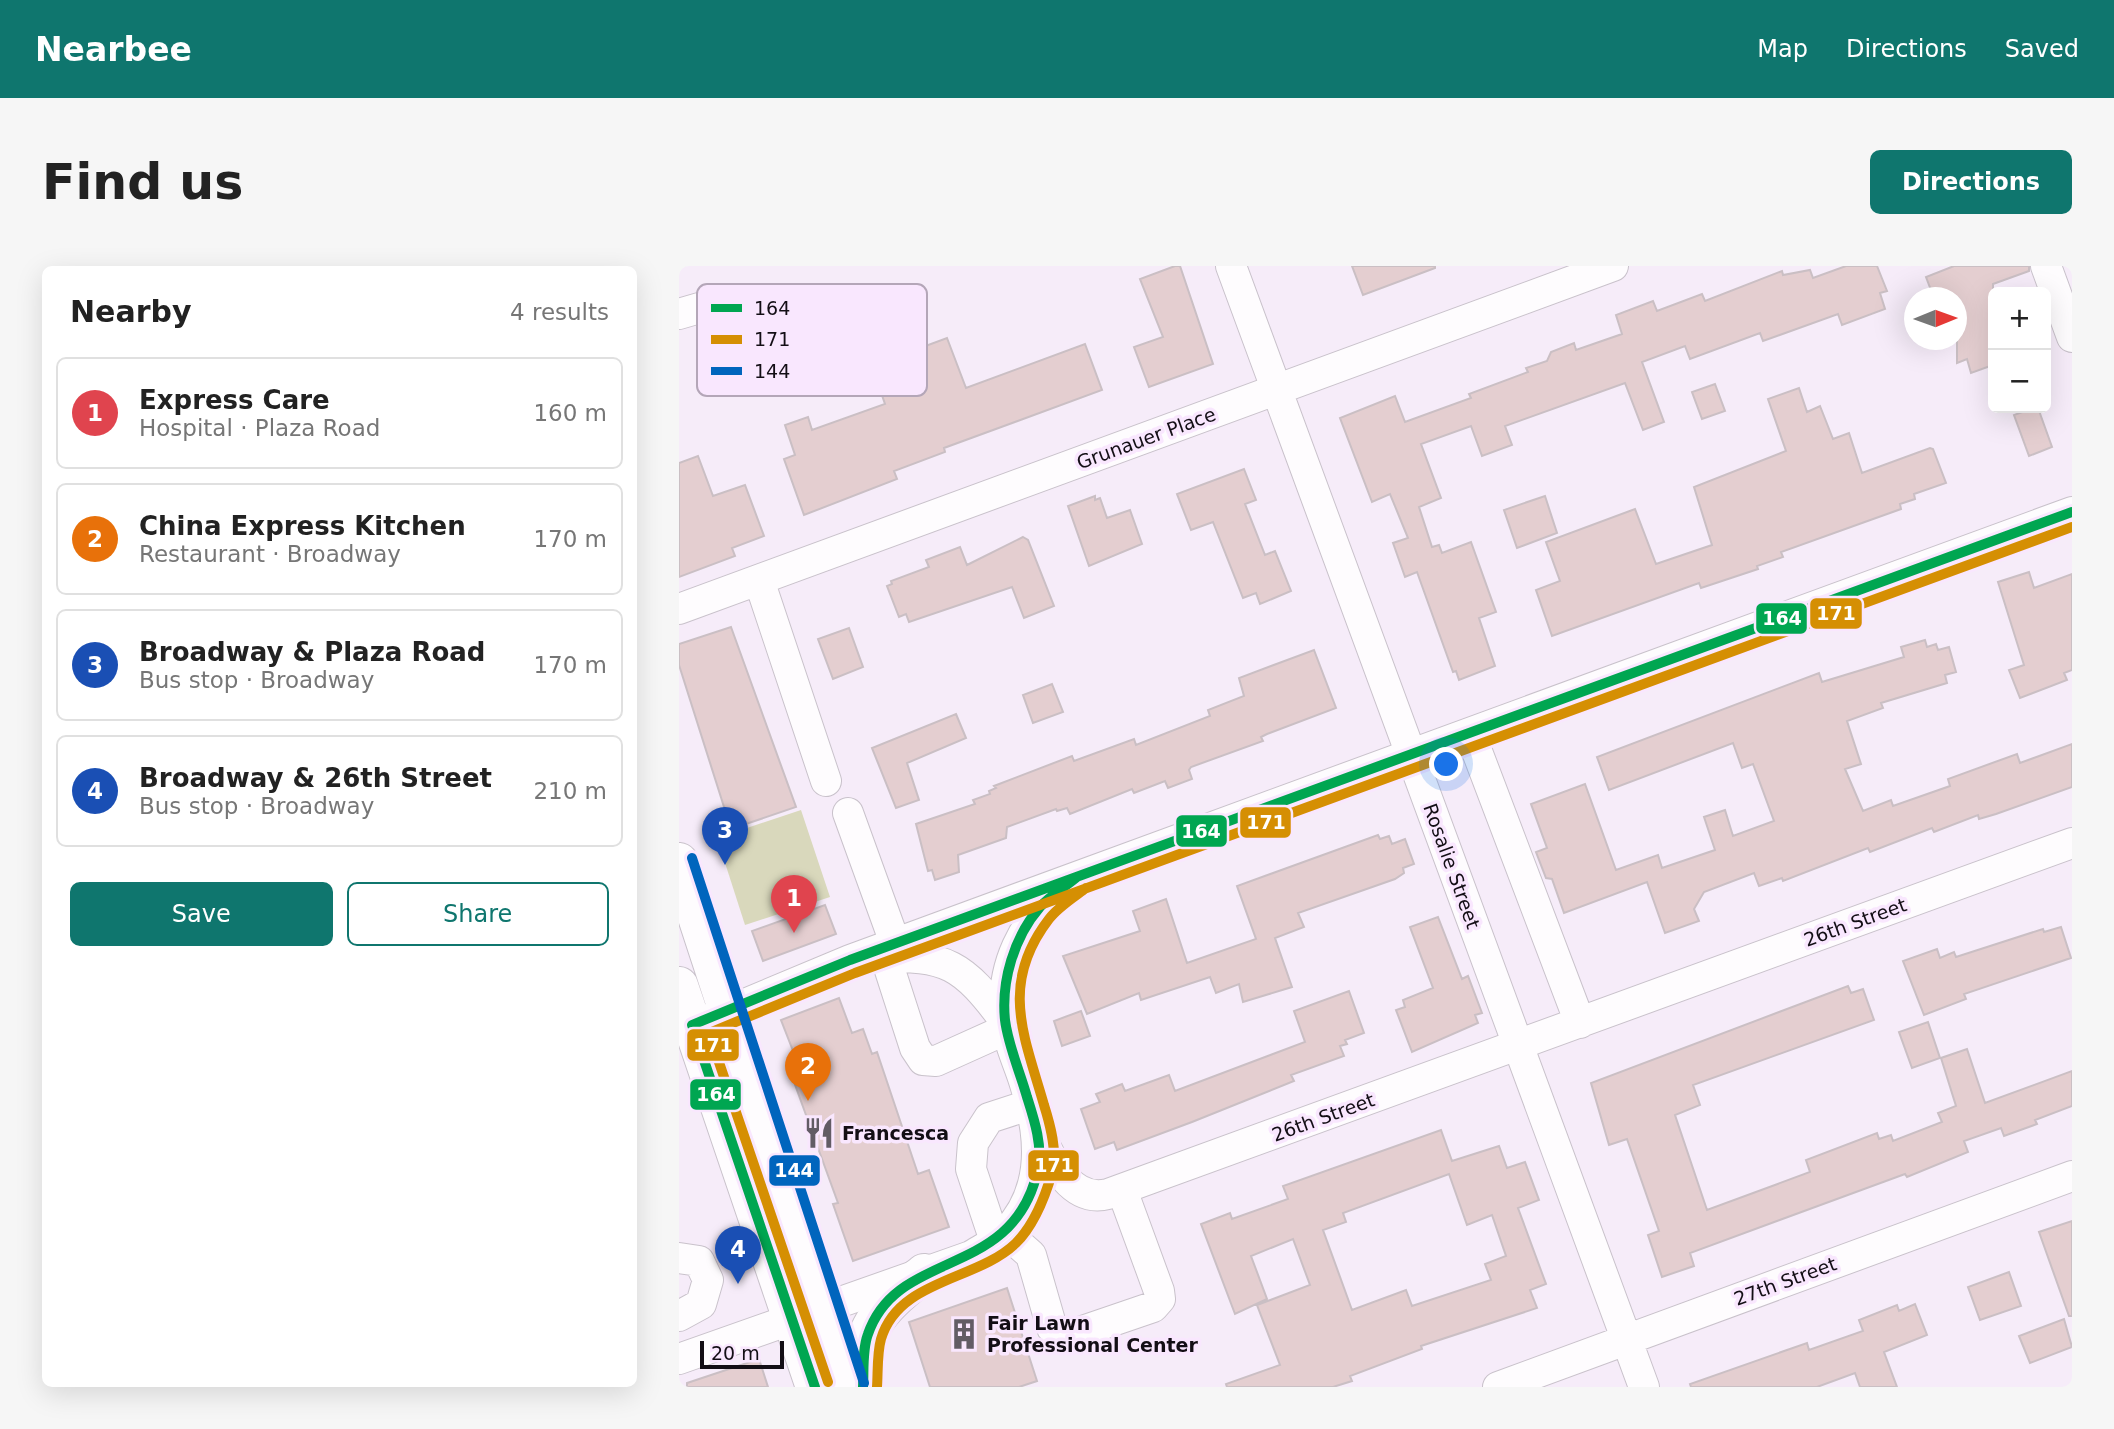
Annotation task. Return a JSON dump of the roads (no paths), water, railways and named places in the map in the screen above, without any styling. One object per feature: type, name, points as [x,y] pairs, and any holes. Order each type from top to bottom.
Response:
[{"type":"main road","points":[[679,862],[728,1012],[808,1315],[815,1387]]},
{"type":"main road","points":[[679,986],[685,1028],[808,1315],[851,1387]]},
{"type":"main road","points":[[863,1387],[867,1336],[881,1308],[924,1273]]},
{"type":"street","name":"Rosalie Street","points":[[1231,266],[1644,1387]]},
{"type":"street","name":"Grunauer Place","points":[[679,609],[1613,266]]},
{"type":"street","points":[[2046,266],[2072,337]]},
{"type":"street","points":[[679,314],[697,309]]},
{"type":"street","points":[[685,1028],[850,960],[891,951],[1077,877],[2072,512]]},
{"type":"street","points":[[759,580],[826,781]]},
{"type":"street","points":[[1469,733],[1580,1023]]},
{"type":"street","points":[[848,813],[891,951],[915,1048],[923,1060],[936,1061],[1006,1025]]},
{"type":"street","name":"26th Street","points":[[1034,1116],[1056,1168],[1076,1188],[1101,1196],[2072,843]]},
{"type":"street","points":[[679,1359],[971,1256],[1000,1237],[1028,1200],[1038,1167],[1034,1116],[1006,1025],[1006,974],[1020,938],[1039,907],[1077,877]]},
{"type":"street","points":[[891,951],[947,962],[981,989],[1006,1025]]},
{"type":"street","points":[[1034,1116],[989,1118],[973,1143],[971,1169],[1000,1237],[1031,1255],[1052,1328],[1059,1335],[1071,1335],[1153,1307],[1160,1299],[1122,1190]]},
{"type":"street","name":"27th Street","points":[[1498,1387],[2072,1176]]},
{"type":"street","points":[[679,1258],[699,1262],[708,1280],[701,1304],[679,1316]]},
{"type":"place","name":"Broadway & Plaza Road","points":[[725,865]]},
{"type":"place","name":"Express Care","points":[[794,933]]},
{"type":"place","name":"China Express Kitchen","points":[[808,1101]]},
{"type":"place","name":"Francesca","points":[[819,1133]]},
{"type":"place","name":"Broadway & 26th Street","points":[[738,1284]]},
{"type":"place","name":"Fair Lawn Professional Center","points":[[964,1334]]}]
